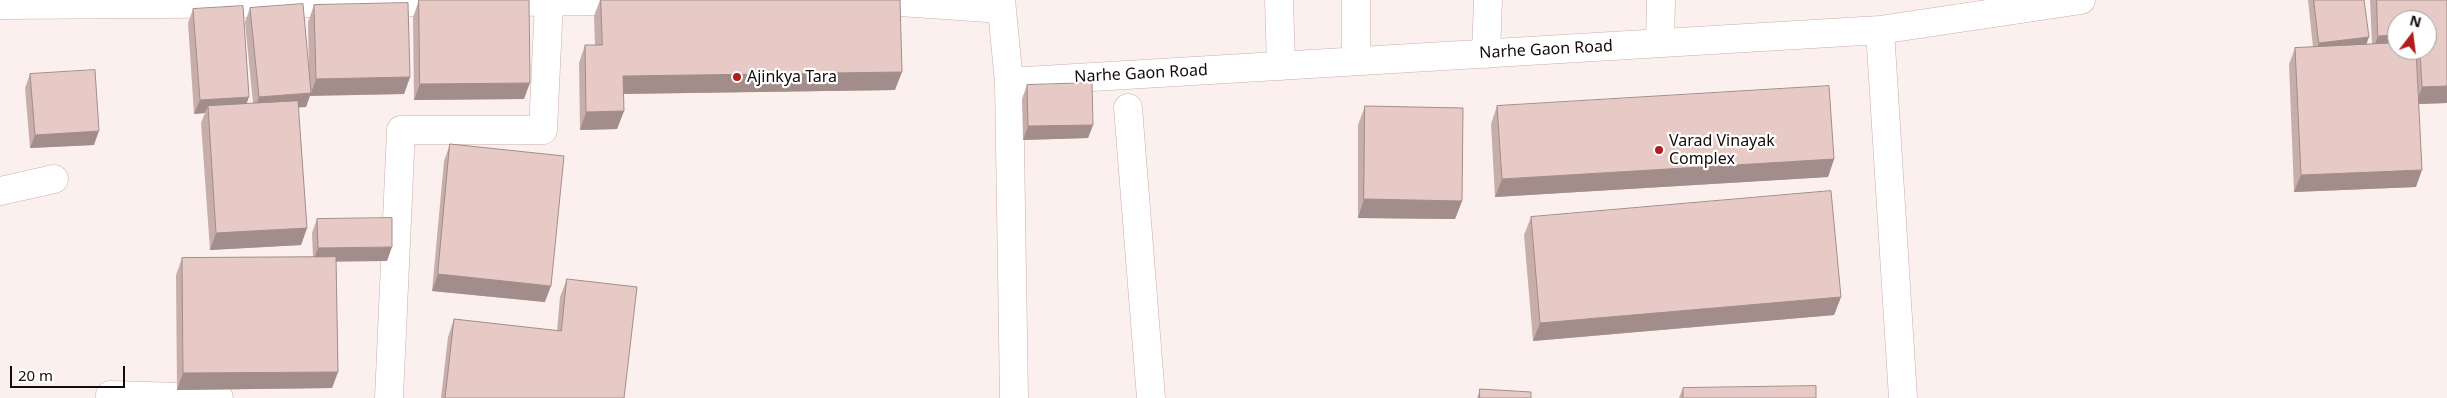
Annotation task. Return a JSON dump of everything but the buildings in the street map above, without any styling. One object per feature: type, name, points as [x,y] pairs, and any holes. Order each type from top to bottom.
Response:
[{"type":"street","points":[[871,0],[1002,5],[1009,82],[1014,398]]},
{"type":"street","points":[[1279,0],[1281,66]]},
{"type":"street","points":[[1356,0],[1356,61]]},
{"type":"street","points":[[1486,54],[1488,0]]},
{"type":"street","points":[[1660,43],[1661,0]]},
{"type":"street","name":"Narhe Gaon Road","points":[[1009,82],[1880,30],[1937,11],[2080,0]]},
{"type":"street","points":[[0,5],[658,1]]},
{"type":"street","points":[[389,398],[401,130],[543,130],[549,2]]},
{"type":"street","points":[[1880,30],[1903,398]]},
{"type":"street","points":[[1128,108],[1151,398]]},
{"type":"street","points":[[0,191],[54,178]]},
{"type":"street","points":[[110,395],[219,398]]},
{"type":"place","name":"Ajinkya Tara","points":[[737,77]]},
{"type":"place","name":"Varad Vinayak Complex","points":[[1659,150]]}]
